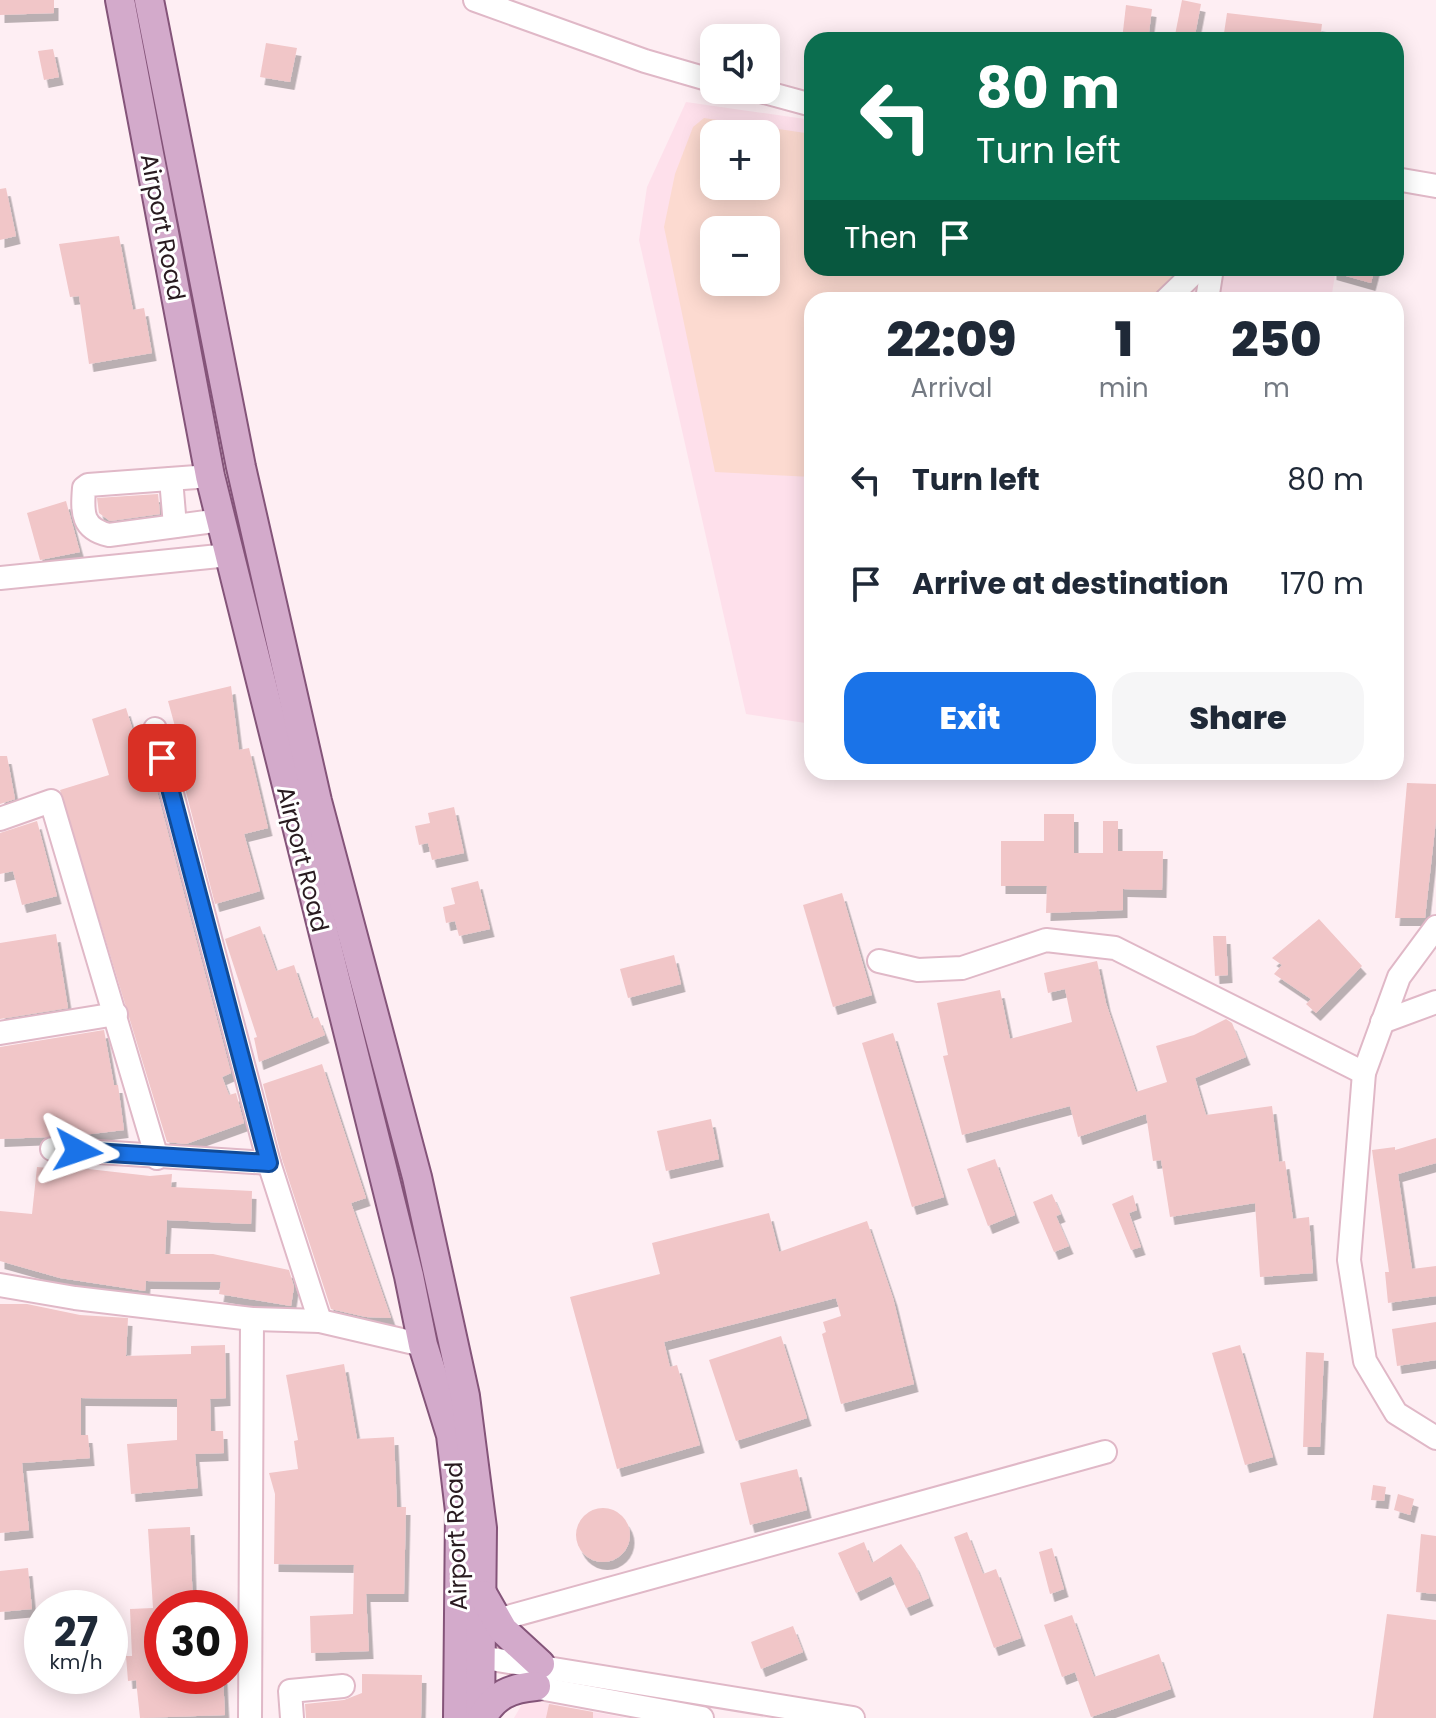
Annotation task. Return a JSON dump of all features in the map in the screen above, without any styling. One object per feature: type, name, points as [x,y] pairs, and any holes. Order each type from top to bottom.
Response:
[{"type":"main road","name":"Airport Road","points":[[120,0],[210,476],[409,1276],[423,1345],[451,1435],[470,1668],[481,1718]]},
{"type":"main road","name":"Airport Road","points":[[149,0],[223,374],[317,801],[417,1177],[447,1307],[477,1470],[482,1593],[458,1718]]},
{"type":"main road","points":[[192,383],[223,374]]},
{"type":"main road","points":[[481,1718],[494,1700],[538,1675],[497,1620],[482,1593]]},
{"type":"street","points":[[475,0],[645,61],[700,77]]},
{"type":"street","points":[[780,96],[804,103]]},
{"type":"street","points":[[1404,180],[1436,186]]},
{"type":"street","points":[[1174,292],[1191,276]]},
{"type":"street","points":[[210,476],[88,485],[84,488],[83,503],[86,523],[92,531],[109,535],[221,520]]},
{"type":"street","points":[[171,479],[175,526]]},
{"type":"street","points":[[0,578],[229,555]]},
{"type":"street","points":[[155,729],[269,1163],[320,1321]]},
{"type":"street","points":[[0,819],[51,801],[157,1158]]},
{"type":"street","points":[[1436,927],[1399,977],[1364,1073],[1349,1260],[1365,1361],[1396,1413],[1436,1438]]},
{"type":"street","points":[[879,961],[918,970],[962,968],[1046,940],[1115,948],[1364,1073]]},
{"type":"street","points":[[1382,1022],[1436,1002]]},
{"type":"street","points":[[0,1033],[116,1014]]},
{"type":"street","points":[[52,1149],[269,1163]]},
{"type":"street","points":[[0,1285],[75,1298],[252,1319],[320,1321],[423,1345]]},
{"type":"street","points":[[250,1718],[252,1319]]},
{"type":"street","points":[[497,1620],[1105,1452]]},
{"type":"street","points":[[470,1668],[853,1718]]},
{"type":"street","points":[[538,1675],[702,1718]]},
{"type":"street","points":[[292,1718],[290,1691],[343,1686]]},
{"type":"shaded area","points":[[686,102],[804,119],[804,276],[1335,276],[1332,292],[804,292],[804,723],[746,714],[639,240],[647,187]]},
{"type":"shaded area","points":[[700,121],[700,200],[780,200],[780,129],[804,133],[804,276],[1181,276],[1162,292],[804,292],[804,477],[715,472],[664,227],[675,174],[693,127]]},
{"type":"shaded area","points":[[525,1699],[626,1718],[514,1718]]},
{"type":"building","points":[[0,0],[54,0],[54,13],[0,15]]},
{"type":"building","points":[[1182,0],[1201,4],[1196,32],[1176,32]]},
{"type":"building","points":[[1126,5],[1152,9],[1149,32],[1123,32]]},
{"type":"building","points":[[1227,13],[1322,24],[1321,32],[1224,32]]},
{"type":"building","points":[[266,43],[297,48],[290,82],[260,77]]},
{"type":"building","points":[[53,49],[59,77],[44,80],[38,51]]},
{"type":"building","points":[[6,188],[16,236],[0,240],[0,189]]},
{"type":"building","points":[[119,236],[133,310],[144,308],[152,353],[89,364],[79,296],[70,297],[59,244]]},
{"type":"building","points":[[1346,276],[1373,276],[1371,283]]},
{"type":"building","points":[[158,494],[160,514],[110,521],[99,513],[97,498]]},
{"type":"building","points":[[66,501],[80,552],[40,560],[27,513]]},
{"type":"building","points":[[231,686],[239,750],[249,748],[268,828],[244,834],[260,891],[215,904],[179,765],[185,763],[168,701]]},
{"type":"building","points":[[126,708],[145,770],[150,768],[152,772],[231,1073],[222,1077],[229,1095],[236,1093],[244,1123],[186,1144],[167,1142],[60,790],[109,775],[92,719]]},
{"type":"building","points":[[0,756],[7,756],[15,799],[0,804]]},
{"type":"building","points":[[1407,783],[1436,784],[1436,820],[1425,918],[1395,918]]},
{"type":"building","points":[[454,807],[464,853],[432,860],[428,843],[419,845],[415,826],[430,823],[428,813]]},
{"type":"building","points":[[1044,814],[1074,814],[1074,853],[1103,853],[1103,821],[1118,821],[1118,851],[1163,851],[1162,890],[1123,889],[1123,910],[1046,913],[1047,886],[1001,886],[1001,841],[1044,841]]},
{"type":"building","points":[[37,821],[57,896],[22,905],[13,871],[0,874],[0,833]]},
{"type":"building","points":[[478,881],[490,929],[459,936],[455,921],[446,923],[443,907],[455,904],[451,888]]},
{"type":"building","points":[[842,893],[872,995],[833,1007],[803,905]]},
{"type":"building","points":[[1319,919],[1362,966],[1316,1013],[1306,1004],[1311,999],[1274,974],[1282,965],[1272,958]]},
{"type":"building","points":[[260,926],[276,971],[294,965],[312,1019],[318,1017],[325,1035],[259,1062],[254,1038],[257,1037],[225,939]]},
{"type":"building","points":[[56,934],[68,1008],[0,1019],[0,943]]},
{"type":"building","points":[[1213,936],[1226,936],[1228,975],[1215,976]]},
{"type":"building","points":[[674,955],[681,984],[628,998],[620,969]]},
{"type":"building","points":[[1097,961],[1106,1003],[1136,1092],[1167,1082],[1156,1046],[1194,1035],[1226,1019],[1232,1023],[1246,1057],[1195,1078],[1206,1115],[1272,1106],[1279,1162],[1285,1161],[1293,1219],[1309,1217],[1313,1273],[1260,1277],[1255,1203],[1170,1217],[1161,1160],[1153,1161],[1146,1114],[1078,1137],[1070,1106],[962,1135],[943,1056],[948,1055],[937,1003],[1000,990],[1010,1039],[1072,1022],[1065,989],[1048,993],[1044,973]]},
{"type":"building","points":[[104,1030],[114,1085],[118,1085],[124,1130],[75,1136],[0,1139],[0,1047]]},
{"type":"building","points":[[893,1033],[944,1197],[912,1207],[862,1043]]},
{"type":"building","points":[[322,1064],[366,1198],[351,1203],[391,1318],[366,1317],[331,1309],[282,1159],[263,1084]]},
{"type":"building","points":[[711,1119],[719,1159],[666,1171],[657,1131]]},
{"type":"building","points":[[1436,1138],[1436,1163],[1398,1174],[1412,1269],[1436,1266],[1436,1296],[1388,1303],[1385,1272],[1389,1272],[1372,1150],[1395,1147],[1395,1150]]},
{"type":"building","points":[[995,1159],[1015,1215],[988,1226],[967,1169]]},
{"type":"building","points":[[62,1166],[150,1176],[172,1174],[171,1187],[252,1191],[251,1224],[167,1220],[165,1254],[213,1254],[289,1270],[294,1287],[291,1306],[219,1294],[221,1282],[146,1281],[145,1291],[60,1278],[0,1261],[0,1211],[32,1214],[37,1167],[62,1169]]},
{"type":"building","points":[[1052,1194],[1061,1214],[1056,1216],[1069,1246],[1054,1252],[1033,1202]]},
{"type":"building","points":[[1133,1195],[1137,1210],[1129,1213],[1141,1247],[1131,1250],[1112,1204]]},
{"type":"building","points":[[769,1213],[779,1252],[867,1221],[893,1298],[914,1384],[841,1404],[822,1334],[826,1332],[823,1322],[841,1316],[836,1298],[664,1342],[670,1367],[677,1365],[700,1445],[617,1469],[570,1297],[660,1274],[652,1243]]},
{"type":"building","points":[[0,1304],[27,1304],[80,1315],[128,1318],[126,1356],[191,1354],[191,1346],[225,1345],[226,1398],[210,1399],[211,1431],[223,1431],[224,1453],[195,1454],[198,1488],[131,1494],[127,1444],[177,1440],[177,1399],[81,1398],[81,1435],[88,1435],[90,1458],[22,1463],[29,1530],[0,1533]]},
{"type":"building","points":[[1436,1322],[1436,1360],[1397,1366],[1392,1329]]},
{"type":"building","points":[[781,1336],[807,1418],[736,1441],[709,1360]]},
{"type":"building","points":[[1240,1345],[1273,1457],[1245,1465],[1212,1353]]},
{"type":"building","points":[[1306,1352],[1324,1353],[1320,1447],[1303,1447]]},
{"type":"building","points":[[344,1364],[357,1439],[394,1437],[397,1507],[406,1507],[404,1594],[366,1594],[369,1651],[311,1653],[310,1616],[353,1614],[354,1565],[274,1564],[275,1494],[269,1473],[298,1469],[294,1441],[298,1440],[286,1375]]},
{"type":"building","points":[[797,1469],[807,1510],[750,1525],[740,1483]]},
{"type":"building","points":[[1373,1485],[1386,1487],[1384,1501],[1371,1500]]},
{"type":"building","points":[[1398,1494],[1414,1499],[1410,1515],[1394,1510]]},
{"type":"building","points":[[603,1508],[622,1516],[630,1535],[622,1554],[603,1562],[584,1554],[576,1535],[584,1516]]},
{"type":"building","points":[[190,1527],[192,1590],[152,1590],[148,1529]]},
{"type":"building","points":[[967,1532],[983,1574],[996,1569],[1021,1638],[994,1648],[954,1537]]},
{"type":"building","points":[[1421,1534],[1436,1536],[1436,1594],[1416,1592]]},
{"type":"building","points":[[864,1542],[872,1563],[901,1544],[915,1564],[929,1598],[906,1608],[891,1576],[856,1593],[838,1553]]},
{"type":"building","points":[[1052,1548],[1064,1589],[1050,1594],[1039,1552]]},
{"type":"building","points":[[28,1568],[30,1590],[24,1590],[24,1610],[0,1612],[0,1571]]},
{"type":"building","points":[[144,1608],[144,1694],[224,1694],[225,1715],[140,1718],[136,1680],[128,1681],[128,1656],[132,1656],[130,1609]]},
{"type":"building","points":[[1387,1614],[1436,1620],[1436,1718],[1373,1718]]},
{"type":"building","points":[[1072,1615],[1094,1677],[1159,1654],[1171,1689],[1091,1717],[1075,1672],[1062,1677],[1044,1625]]},
{"type":"building","points":[[793,1626],[803,1652],[761,1669],[751,1642]]},
{"type":"building","points":[[362,1674],[422,1675],[421,1718],[306,1718],[305,1704],[344,1700],[362,1693]]},
{"type":"building","points":[[549,1704],[593,1712],[593,1718],[546,1718]]},
{"type":"route","points":[[78,1151],[269,1163],[162,758]]}]
